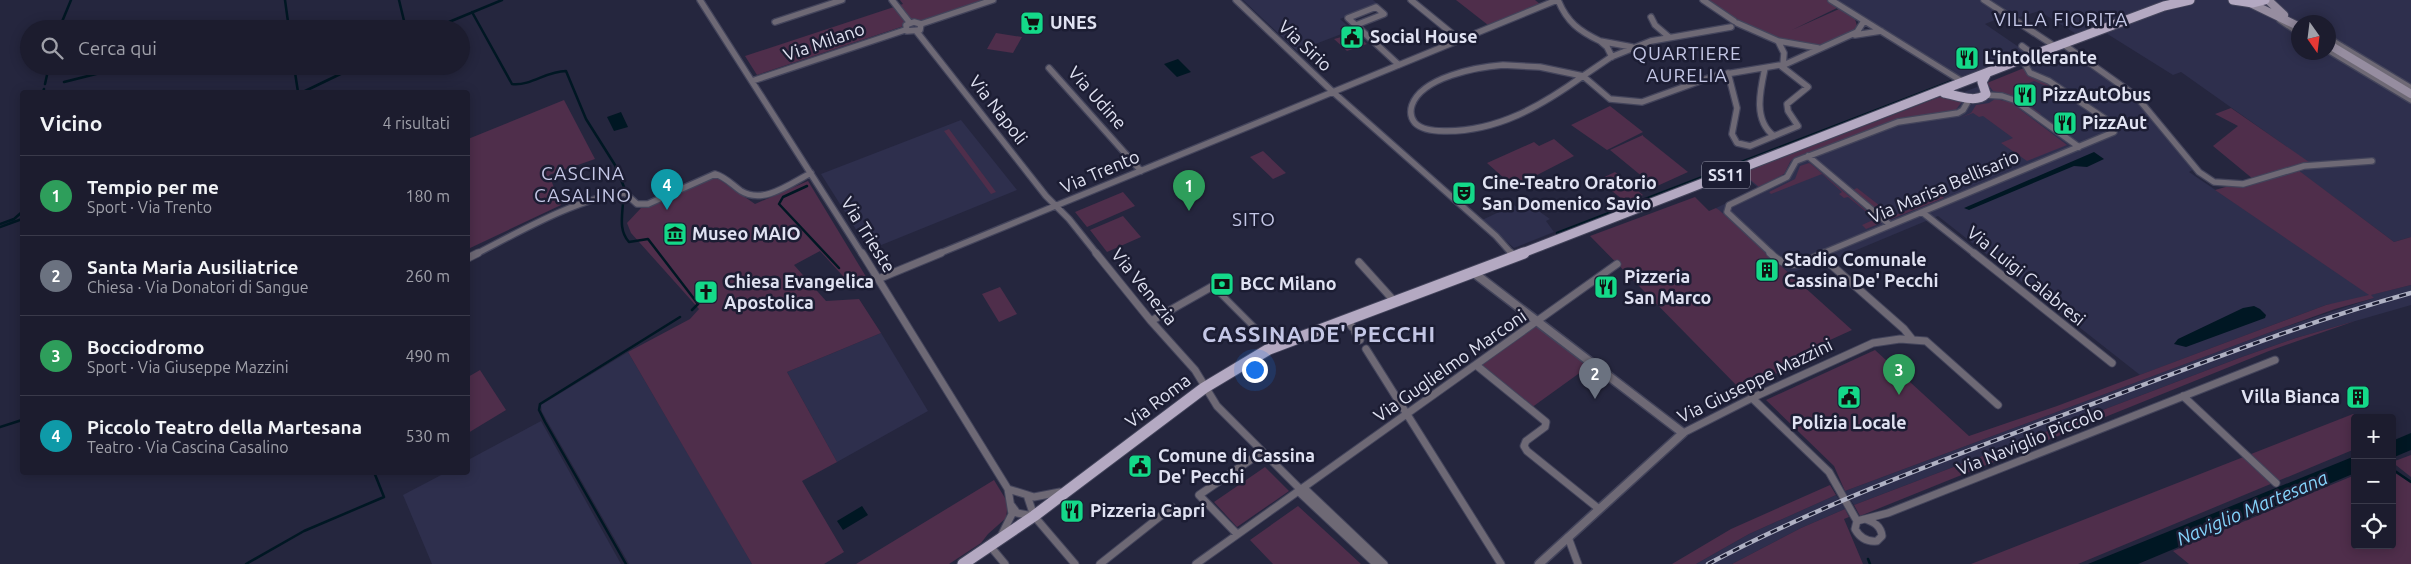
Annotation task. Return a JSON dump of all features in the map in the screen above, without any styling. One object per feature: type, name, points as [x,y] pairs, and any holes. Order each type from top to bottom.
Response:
[{"type":"main road","name":"SS11","points":[[2162,7],[2175,0]]},
{"type":"main road","name":"SS11","points":[[1515,257],[1938,93],[1961,82],[2162,7],[2190,0]]},
{"type":"main road","points":[[2233,0],[2250,3],[2290,20]]},
{"type":"main road","points":[[2250,3],[2266,0],[2290,20]]},
{"type":"main road","points":[[2336,49],[2411,94]]},
{"type":"main road","points":[[1986,92],[1982,82],[1987,73]]},
{"type":"main road","points":[[1968,97],[1959,91],[1961,82],[1976,84],[1986,92]]},
{"type":"main road","name":"SS11","points":[[1938,93],[1980,99],[1986,92]]},
{"type":"main road","name":"Via Roma","points":[[963,564],[1034,516],[1204,388],[1269,349],[1352,327],[1396,303],[1515,257]]},
{"type":"street","name":"Via Trieste","points":[[700,0],[811,173],[1008,489],[1012,506]]},
{"type":"street","points":[[775,22],[842,0]]},
{"type":"street","points":[[892,0],[910,23]]},
{"type":"street","points":[[921,24],[921,28],[916,32],[905,30],[905,26],[910,23],[921,24],[993,0]]},
{"type":"street","name":"Via Sirio","points":[[1236,0],[1333,92]]},
{"type":"street","points":[[1410,0],[1460,40]]},
{"type":"street","points":[[1557,0],[1566,19],[1573,28],[1607,47],[1612,57]]},
{"type":"street","name":"Via Trento","points":[[878,280],[1557,0]]},
{"type":"street","points":[[1703,0],[1720,12],[1732,24],[1778,41],[1819,48]]},
{"type":"street","points":[[1831,0],[1961,82]]},
{"type":"street","points":[[1984,0],[2060,45],[2136,96],[2199,172],[2214,182],[2240,184],[2304,166],[2372,161]]},
{"type":"street","points":[[1356,25],[1384,14],[1376,7],[1348,18],[1399,65]]},
{"type":"street","points":[[2269,12],[2291,27]]},
{"type":"street","points":[[1650,17],[1656,26],[1669,37]]},
{"type":"street","points":[[1732,24],[1711,30],[1669,37],[1633,48],[1612,57],[1583,76],[1539,104],[1509,119],[1480,129],[1430,130],[1419,126],[1411,116],[1411,106],[1421,92],[1444,78],[1475,66],[1493,64],[1519,65],[1583,76],[1606,97],[1623,102],[1637,103],[1710,77],[1782,65],[1859,31],[1864,21]]},
{"type":"street","name":"Via Milano","points":[[752,81],[905,30]]},
{"type":"street","points":[[1848,36],[1881,31]]},
{"type":"street","name":"Via Napoli","points":[[916,32],[1057,207]]},
{"type":"street","points":[[1778,41],[1784,52],[1782,65]]},
{"type":"street","points":[[1600,42],[1633,48]]},
{"type":"street","points":[[2336,43],[2411,88]]},
{"type":"street","points":[[2022,46],[2034,55]]},
{"type":"street","points":[[2336,55],[2411,100]]},
{"type":"street","points":[[2022,60],[2030,73],[2049,81],[2110,122],[2115,130]]},
{"type":"street","points":[[1728,73],[1737,111],[1730,131],[1735,141],[1745,146],[1798,126],[1788,111],[1787,104],[1808,87],[1782,65]]},
{"type":"street","name":"Via Udine","points":[[1049,68],[1141,171]]},
{"type":"street","points":[[1765,68],[1760,90],[1762,121],[1766,130],[1774,136]]},
{"type":"street","points":[[1333,92],[1496,236],[1515,257]]},
{"type":"street","points":[[1986,92],[2014,100],[2079,146]]},
{"type":"street","points":[[1890,225],[1808,156],[1898,122],[1958,113],[1963,110],[1968,97]]},
{"type":"street","name":"Via Marisa Bellisario","points":[[1808,156],[1794,162],[1787,177],[1729,205],[1726,210],[1728,215],[1783,264],[1793,266],[2115,130]]},
{"type":"street","points":[[470,257],[582,205],[616,193],[626,194],[638,204],[648,204],[715,174],[722,176],[745,195],[759,196],[770,193],[811,173]]},
{"type":"street","name":"Via Venezia","points":[[1057,207],[1069,219],[1151,321],[1195,370],[1204,388],[1217,406],[1301,490]]},
{"type":"street","name":"Via Luigi Calabresi","points":[[1922,212],[2112,364]]},
{"type":"street","points":[[1820,255],[1904,329],[1912,339],[1926,341],[1998,405]]},
{"type":"street","points":[[1359,262],[1396,303]]},
{"type":"street","name":"Via Guglielmo Marconi","points":[[1196,564],[1617,264]]},
{"type":"street","points":[[1474,272],[1683,433]]},
{"type":"street","points":[[1151,321],[1213,286],[1255,328]]},
{"type":"street","points":[[1352,327],[1360,340]]},
{"type":"street","name":"Via Giuseppe Mazzini","points":[[1539,564],[1683,433],[1752,398],[1873,343],[1912,339]]},
{"type":"street","points":[[1366,349],[1501,564]]},
{"type":"street","name":"Via Naviglio Piccolo","points":[[1861,520],[1888,513],[2275,360]]},
{"type":"street","points":[[1476,365],[1546,422],[1545,427],[1526,441],[1524,446],[1527,451],[1599,509]]},
{"type":"street","points":[[2183,396],[2276,483]]},
{"type":"street","points":[[1752,398],[1829,472],[1849,507],[1861,520],[1878,526],[1882,533],[1880,539],[1870,541],[1856,532],[1855,526],[1861,520]]},
{"type":"street","points":[[1237,534],[1199,495],[1262,452]]},
{"type":"street","points":[[1008,489],[1028,498],[1043,498],[1069,490]]},
{"type":"street","points":[[1301,490],[1376,564]]},
{"type":"street","points":[[1301,490],[1384,564]]},
{"type":"street","points":[[1028,498],[1034,516],[1074,564]]},
{"type":"street","points":[[1012,506],[1017,514],[1034,516]]},
{"type":"street","points":[[1005,564],[994,543],[1010,518],[1012,506]]},
{"type":"street","points":[[1100,564],[1172,507]]},
{"type":"street","points":[[1878,526],[1888,513]]},
{"type":"street","points":[[1568,537],[1578,564]]},
{"type":"shaded area","points":[[900,0],[982,0],[757,75],[745,56],[903,4]]},
{"type":"shaded area","points":[[1243,0],[1373,0],[1378,4],[1340,19],[1352,30],[1297,51]]},
{"type":"shaded area","points":[[1456,0],[1535,0],[1540,4],[1488,25]]},
{"type":"shaded area","points":[[1706,0],[1827,0],[1839,7],[1792,30],[1839,9],[1855,19],[1857,26],[1852,32],[1818,46],[1787,43],[1751,28]]},
{"type":"shaded area","points":[[1837,0],[2411,0],[2411,237],[2394,242],[2293,167],[2308,162],[2181,72],[2173,75],[2101,30],[2078,35],[2039,11],[2017,18],[2010,14],[1985,24],[2029,54],[1964,79]]},
{"type":"shaded area","points":[[996,33],[1022,37],[1013,53],[987,49]]},
{"type":"shaded area","points":[[1345,36],[1351,41],[1360,38],[1367,44],[1347,51],[1334,39]]},
{"type":"shaded area","points":[[2070,52],[2135,96],[2194,169],[2189,172],[2370,295],[2411,285],[2411,305],[2296,338],[2239,358],[1854,505],[1845,491],[2276,330],[2374,298],[2326,305],[2140,375],[1938,216],[1830,261],[1789,273],[1716,208],[1758,188],[1744,175]]},
{"type":"shaded area","points":[[2024,68],[2052,85],[2048,87],[2034,81],[2014,89],[2018,97],[2041,114],[2038,115],[2007,95],[1993,91],[1987,83]]},
{"type":"shaded area","points":[[1942,96],[1963,100],[1955,111],[1897,119],[1794,158],[1784,174],[1759,187],[1742,173]]},
{"type":"shaded area","points":[[1995,99],[2010,102],[2067,145],[2027,161],[2001,143],[2013,138],[1983,116],[1979,117],[1973,113],[1960,118],[1971,113],[1976,105],[1989,103]]},
{"type":"shaded area","points":[[564,100],[595,159],[549,175],[561,205],[470,248],[470,138]]},
{"type":"shaded area","points":[[1610,106],[1643,132],[1607,150],[1571,125]]},
{"type":"shaded area","points":[[2231,108],[2309,162],[2294,167],[2394,242],[2411,237],[2411,285],[2371,295],[2374,298],[2335,309],[2276,330],[1845,491],[1834,466],[1766,400],[1875,350],[1969,436],[2057,406],[2326,305],[2369,295],[2215,190],[2253,179],[2213,146],[2238,126],[2215,114]]},
{"type":"shaded area","points":[[961,120],[1017,190],[869,250],[821,174]]},
{"type":"shaded area","points":[[949,129],[996,192],[991,194],[944,131]]},
{"type":"shaded area","points":[[1643,135],[1688,172],[1655,187],[1610,150]]},
{"type":"shaded area","points":[[1554,139],[1574,156],[1514,187],[1487,163],[1534,142],[1539,146]]},
{"type":"shaded area","points":[[1263,151],[1286,173],[1273,179],[1250,157]]},
{"type":"shaded area","points":[[1809,163],[1881,223],[1866,229],[1862,225],[1875,219],[1848,197],[1844,198],[1839,194],[1842,192],[1822,174],[1771,194],[1769,192],[1795,179],[1800,166]]},
{"type":"shaded area","points":[[1615,172],[1643,195],[1627,203],[1598,180]]},
{"type":"shaded area","points":[[713,175],[755,204],[808,181],[868,280],[852,286],[820,251],[794,265],[826,301],[859,299],[881,333],[787,372],[837,462],[802,481],[844,552],[824,564],[752,564],[628,352],[690,319],[699,309],[631,233],[627,223],[641,208],[650,206]]},
{"type":"shaded area","points":[[1857,188],[1893,216],[1942,196],[1944,198],[1889,220],[1853,190]]},
{"type":"shaded area","points":[[1123,192],[1135,206],[1087,227],[1075,212]]},
{"type":"shaded area","points":[[1695,197],[1709,211],[1716,208],[1719,210],[1852,330],[1808,350],[1807,359],[1741,390],[1590,236]]},
{"type":"shaded area","points":[[1514,205],[1520,210],[1530,205],[1550,219],[1546,221],[1554,232],[1514,248],[1482,220]]},
{"type":"shaded area","points":[[1123,216],[1141,237],[1107,252],[1090,230]]},
{"type":"shaded area","points":[[1000,287],[1017,314],[999,322],[982,294]]},
{"type":"shaded area","points":[[2355,321],[2269,351],[1860,516],[1854,505],[2239,358],[2296,338]]},
{"type":"shaded area","points":[[1537,322],[1592,364],[1531,408],[1476,365]]},
{"type":"shaded area","points":[[881,333],[928,411],[837,462],[787,372]]},
{"type":"shaded area","points":[[628,352],[752,564],[629,564],[542,412],[541,405]]},
{"type":"shaded area","points":[[480,370],[506,410],[470,432],[470,376]]},
{"type":"shaded area","points":[[2351,415],[2351,451],[2078,564],[1971,564]]},
{"type":"shaded area","points":[[541,421],[621,564],[432,564],[403,495],[441,475],[470,475],[470,459]]},
{"type":"shaded area","points":[[2411,455],[2411,477],[2396,465],[2396,461]]},
{"type":"shaded area","points":[[1265,467],[1289,491],[1237,527],[1214,502]]},
{"type":"shaded area","points":[[2396,474],[2411,483],[2411,564],[2189,564],[2173,551],[2351,477],[2351,549],[2396,549]]},
{"type":"shaded area","points":[[994,480],[1008,503],[1006,518],[981,543],[949,564],[856,564]]},
{"type":"shaded area","points":[[1830,485],[1836,495],[1749,534],[1696,564],[1672,564],[1731,529]]},
{"type":"shaded area","points":[[1836,495],[1845,509],[1801,528],[1732,564],[1696,564],[1749,534]]},
{"type":"shaded area","points":[[1298,506],[1361,564],[1273,564],[1250,540]]},
{"type":"shaded area","points":[[1845,509],[1849,517],[1844,519],[1863,564],[1732,564],[1801,528]]},
{"type":"water","points":[[1178,59],[1191,72],[1177,77],[1164,64]]},
{"type":"water","points":[[621,112],[628,127],[614,131],[607,117]]},
{"type":"water","points":[[2094,152],[2104,159],[2087,167],[2074,166],[1969,210],[1964,208]]},
{"type":"water","points":[[2254,306],[2266,315],[2265,318],[2186,347],[2174,344],[2178,339],[2243,308]]},
{"type":"water","points":[[2411,433],[2411,450],[2396,456],[2396,439]]},
{"type":"water","name":"Naviglio Martesana","points":[[2351,458],[2351,475],[2138,564],[2088,564]]},
{"type":"water","points":[[862,506],[868,515],[843,530],[837,521]]},
{"type":"waterway","points":[[63,20],[71,0]]},
{"type":"waterway","points":[[285,0],[288,20]]},
{"type":"waterway","points":[[399,0],[404,20]]},
{"type":"waterway","points":[[472,12],[502,0]]},
{"type":"waterway","points":[[454,20],[472,12]]},
{"type":"waterway","points":[[472,12],[512,84],[526,83],[552,73],[566,71],[586,119],[615,165],[624,187]]},
{"type":"waterway","points":[[45,84],[47,75]]},
{"type":"waterway","points":[[64,82],[92,75]]},
{"type":"waterway","points":[[295,75],[298,90]]},
{"type":"waterway","points":[[307,90],[338,75]]},
{"type":"waterway","points":[[1557,233],[1952,81]]},
{"type":"waterway","points":[[807,186],[783,197],[779,204],[839,268]]},
{"type":"waterway","points":[[623,203],[622,224],[626,238],[629,242],[648,239],[698,304],[692,310]]},
{"type":"waterway","points":[[0,224],[14,219],[20,214]]},
{"type":"waterway","points":[[0,227],[20,220]]},
{"type":"waterway","points":[[626,564],[545,422],[539,410],[540,404],[680,317]]},
{"type":"waterway","points":[[0,427],[20,421]]},
{"type":"waterway","points":[[2396,472],[2411,482]]},
{"type":"waterway","points":[[246,564],[304,531],[384,497],[375,475]]},
{"type":"waterway","points":[[1868,559],[1870,564]]},
{"type":"railway","points":[[1708,564],[1797,521],[1933,464],[2240,349],[2325,319],[2411,293]]},
{"type":"place","name":"UNES","points":[[1032,23]]},
{"type":"place","name":"Social House","points":[[1352,37]]},
{"type":"place","name":"L'intollerante","points":[[1967,58]]},
{"type":"place","name":"PizzAutObus","points":[[2025,95]]},
{"type":"place","name":"PizzAut","points":[[2065,123]]},
{"type":"place","name":"Cine-Teatro Oratorio San Domenico Savio","points":[[1464,193]]},
{"type":"place","name":"Piccolo Teatro della Martesana","points":[[667,210]]},
{"type":"place","name":"Tempio per me","points":[[1189,211]]},
{"type":"place","name":"Museo MAIO","points":[[675,234]]},
{"type":"place","name":"Stadio Comunale Cassina De' Pecchi","points":[[1767,270]]},
{"type":"place","name":"BCC Milano","points":[[1222,284]]},
{"type":"place","name":"Pizzeria San Marco","points":[[1606,287]]},
{"type":"place","name":"Chiesa Evangelica Apostolica","points":[[706,292]]},
{"type":"place","name":"Bocciodromo","points":[[1899,395]]},
{"type":"place","name":"Polizia Locale","points":[[1849,397]]},
{"type":"place","name":"Villa Bianca","points":[[2358,397]]},
{"type":"place","name":"Santa Maria Ausiliatrice","points":[[1595,399]]},
{"type":"place","name":"Comune di Cassina De' Pecchi","points":[[1140,466]]},
{"type":"place","name":"Pizzeria Capri","points":[[1072,511]]},
{"type":"district","name":"VILLA FIORITA","points":[[2061,19]]},
{"type":"district","name":"QUARTIERE AURELIA","points":[[1687,64]]},
{"type":"district","name":"CASCINA CASALINO","points":[[583,184]]},
{"type":"district","name":"SITO","points":[[1254,219]]},
{"type":"district","name":"CASSINA DE' PECCHI","points":[[1319,334]]}]
